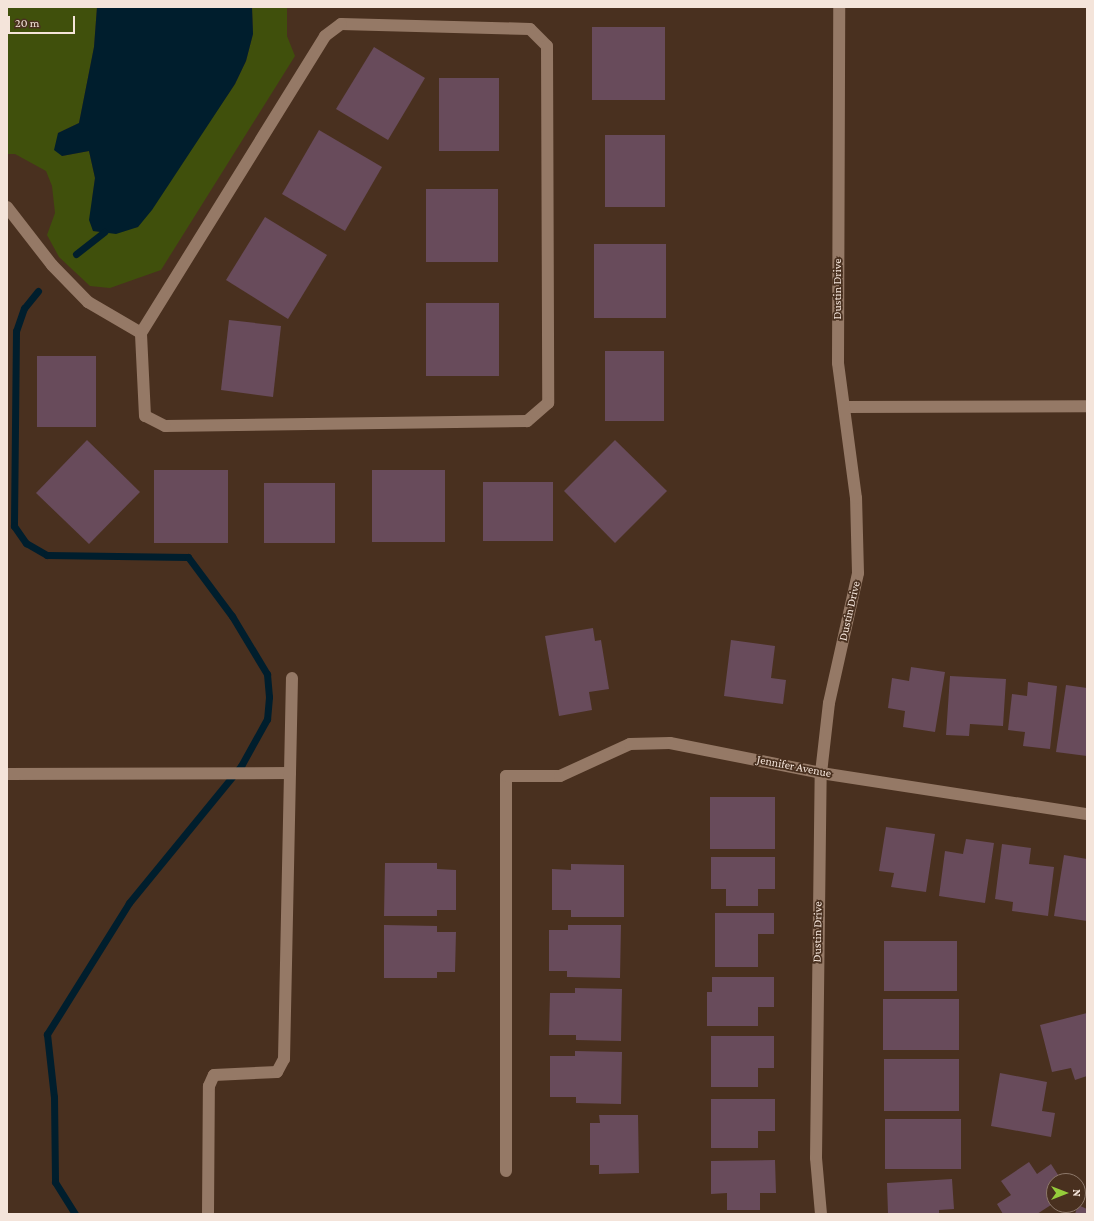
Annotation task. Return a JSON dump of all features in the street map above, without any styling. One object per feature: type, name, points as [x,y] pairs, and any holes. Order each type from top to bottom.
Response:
[{"type":"street","name":"Dustin Drive","points":[[821,1214],[816,1158],[821,773],[829,702],[858,573],[856,498],[838,363],[839,7]]},
{"type":"street","points":[[341,24],[530,29],[546,46],[548,403],[527,421],[165,426],[145,416],[141,333],[324,36],[341,24]]},
{"type":"street","points":[[7,207],[52,265],[88,302],[141,333]]},
{"type":"street","points":[[844,407],[1087,406]]},
{"type":"street","points":[[208,1214],[209,1086],[214,1076],[277,1072],[284,1059],[292,678]]},
{"type":"street","name":"Jennifer Avenue","points":[[506,1171],[506,776],[560,776],[630,744],[670,743],[821,773],[1087,814]]},
{"type":"street","points":[[7,774],[290,773]]},
{"type":"green space","points":[[7,7],[97,7],[94,47],[79,123],[58,133],[62,156],[89,151],[95,178],[92,199],[93,231],[104,232],[138,227],[235,84],[246,61],[253,34],[252,7],[287,7],[287,36],[295,56],[161,270],[110,288],[90,286],[59,257],[47,235],[55,213],[52,186],[46,171],[15,154],[7,154]]},
{"type":"water","points":[[97,7],[252,7],[253,34],[246,61],[235,84],[152,210],[138,227],[116,234],[93,231],[89,220],[95,178],[89,151],[62,156],[54,150],[58,133],[79,123],[94,47]]},
{"type":"building","points":[[592,27],[665,27],[665,100],[592,100]]},
{"type":"building","points":[[374,47],[425,78],[388,140],[336,109]]},
{"type":"building","points":[[439,78],[499,78],[499,151],[439,151]]},
{"type":"building","points":[[319,130],[382,167],[345,231],[282,194]]},
{"type":"building","points":[[605,135],[665,135],[665,207],[605,207]]},
{"type":"building","points":[[426,189],[498,189],[498,262],[426,262]]},
{"type":"building","points":[[265,217],[327,255],[288,319],[226,280]]},
{"type":"building","points":[[594,244],[666,244],[666,318],[594,318]]},
{"type":"building","points":[[426,303],[499,303],[499,376],[426,376]]},
{"type":"building","points":[[229,320],[281,326],[273,397],[221,390]]},
{"type":"building","points":[[605,351],[664,351],[664,421],[605,421]]},
{"type":"building","points":[[37,356],[96,356],[96,427],[37,427]]},
{"type":"building","points":[[87,440],[140,492],[89,544],[36,493]]},
{"type":"building","points":[[615,440],[667,491],[615,543],[564,491]]},
{"type":"building","points":[[154,470],[228,470],[228,543],[154,543]]},
{"type":"building","points":[[372,470],[445,470],[445,542],[372,542]]},
{"type":"building","points":[[483,482],[553,482],[553,541],[483,541]]},
{"type":"building","points":[[264,483],[335,483],[335,543],[264,543]]},
{"type":"building","points":[[593,628],[595,641],[601,640],[609,689],[589,692],[592,710],[559,716],[545,636]]},
{"type":"building","points":[[731,640],[775,646],[771,678],[786,680],[783,704],[724,696]]},
{"type":"building","points":[[911,667],[945,672],[935,732],[903,727],[905,711],[888,708],[892,678],[909,681]]},
{"type":"building","points":[[950,676],[1006,679],[1003,726],[970,724],[969,736],[946,735]]},
{"type":"building","points":[[1028,682],[1057,686],[1050,749],[1023,746],[1025,732],[1008,730],[1012,694],[1027,696]]},
{"type":"building","points":[[1066,685],[1087,688],[1087,756],[1056,752]]},
{"type":"building","points":[[710,797],[775,797],[775,849],[710,849]]},
{"type":"building","points":[[886,827],[935,834],[926,892],[891,887],[894,873],[879,871]]},
{"type":"building","points":[[966,839],[994,843],[985,903],[939,896],[945,851],[963,854]]},
{"type":"building","points":[[1002,844],[1031,848],[1029,864],[1054,867],[1048,916],[1012,911],[1013,902],[995,899]]},
{"type":"building","points":[[1064,855],[1087,859],[1087,921],[1054,916]]},
{"type":"building","points":[[711,857],[775,857],[775,889],[758,889],[758,906],[726,906],[726,889],[711,889]]},
{"type":"building","points":[[385,863],[437,863],[437,869],[456,870],[456,910],[437,910],[437,916],[384,916]]},
{"type":"building","points":[[571,864],[624,865],[624,917],[571,917],[571,910],[552,910],[552,869],[571,870]]},
{"type":"building","points":[[715,913],[774,913],[774,934],[758,934],[758,967],[715,967]]},
{"type":"building","points":[[384,925],[437,926],[437,932],[456,932],[455,972],[437,972],[437,978],[384,978]]},
{"type":"building","points":[[568,925],[621,925],[620,978],[567,977],[567,971],[549,971],[549,930],[568,930]]},
{"type":"building","points":[[884,941],[957,941],[957,991],[884,991]]},
{"type":"building","points":[[712,977],[774,977],[774,1007],[758,1007],[758,1026],[707,1026],[707,992],[712,992]]},
{"type":"building","points":[[575,988],[622,989],[621,1041],[576,1040],[576,1035],[549,1035],[550,993],[575,993]]},
{"type":"building","points":[[883,999],[959,999],[959,1050],[883,1050]]},
{"type":"building","points":[[1087,1013],[1087,1076],[1075,1080],[1071,1068],[1052,1072],[1040,1025]]},
{"type":"building","points":[[711,1036],[774,1036],[774,1068],[758,1068],[758,1087],[711,1087]]},
{"type":"building","points":[[575,1051],[622,1052],[621,1104],[576,1103],[576,1097],[550,1097],[550,1056],[575,1056]]},
{"type":"building","points":[[884,1059],[959,1059],[959,1111],[884,1111]]},
{"type":"building","points":[[1000,1073],[1047,1082],[1042,1111],[1055,1113],[1051,1137],[991,1126]]},
{"type":"building","points":[[711,1099],[775,1099],[775,1131],[758,1131],[758,1148],[711,1148]]},
{"type":"building","points":[[599,1115],[638,1115],[639,1173],[599,1174],[599,1165],[590,1165],[590,1123],[600,1123]]},
{"type":"building","points":[[885,1119],[961,1119],[961,1169],[885,1169]]},
{"type":"building","points":[[775,1160],[776,1193],[760,1193],[760,1210],[727,1210],[727,1193],[711,1194],[711,1161]]},
{"type":"building","points":[[1029,1162],[1037,1174],[1051,1164],[1057,1173],[1046,1173],[1046,1208],[1037,1214],[1003,1214],[997,1204],[1011,1195],[1001,1181]]},
{"type":"building","points":[[952,1179],[954,1209],[939,1210],[939,1214],[888,1214],[887,1183]]},
{"type":"building","points":[[1087,1209],[1087,1214],[1075,1214],[1086,1213]]},
{"type":"waterway","points":[[76,254],[104,232]]},
{"type":"waterway","points":[[38,291],[24,308],[16,331],[14,526],[26,543],[47,555],[188,557],[232,616],[267,674],[269,697],[267,719],[241,766],[129,903],[47,1034],[54,1097],[55,1182],[75,1214]]}]
